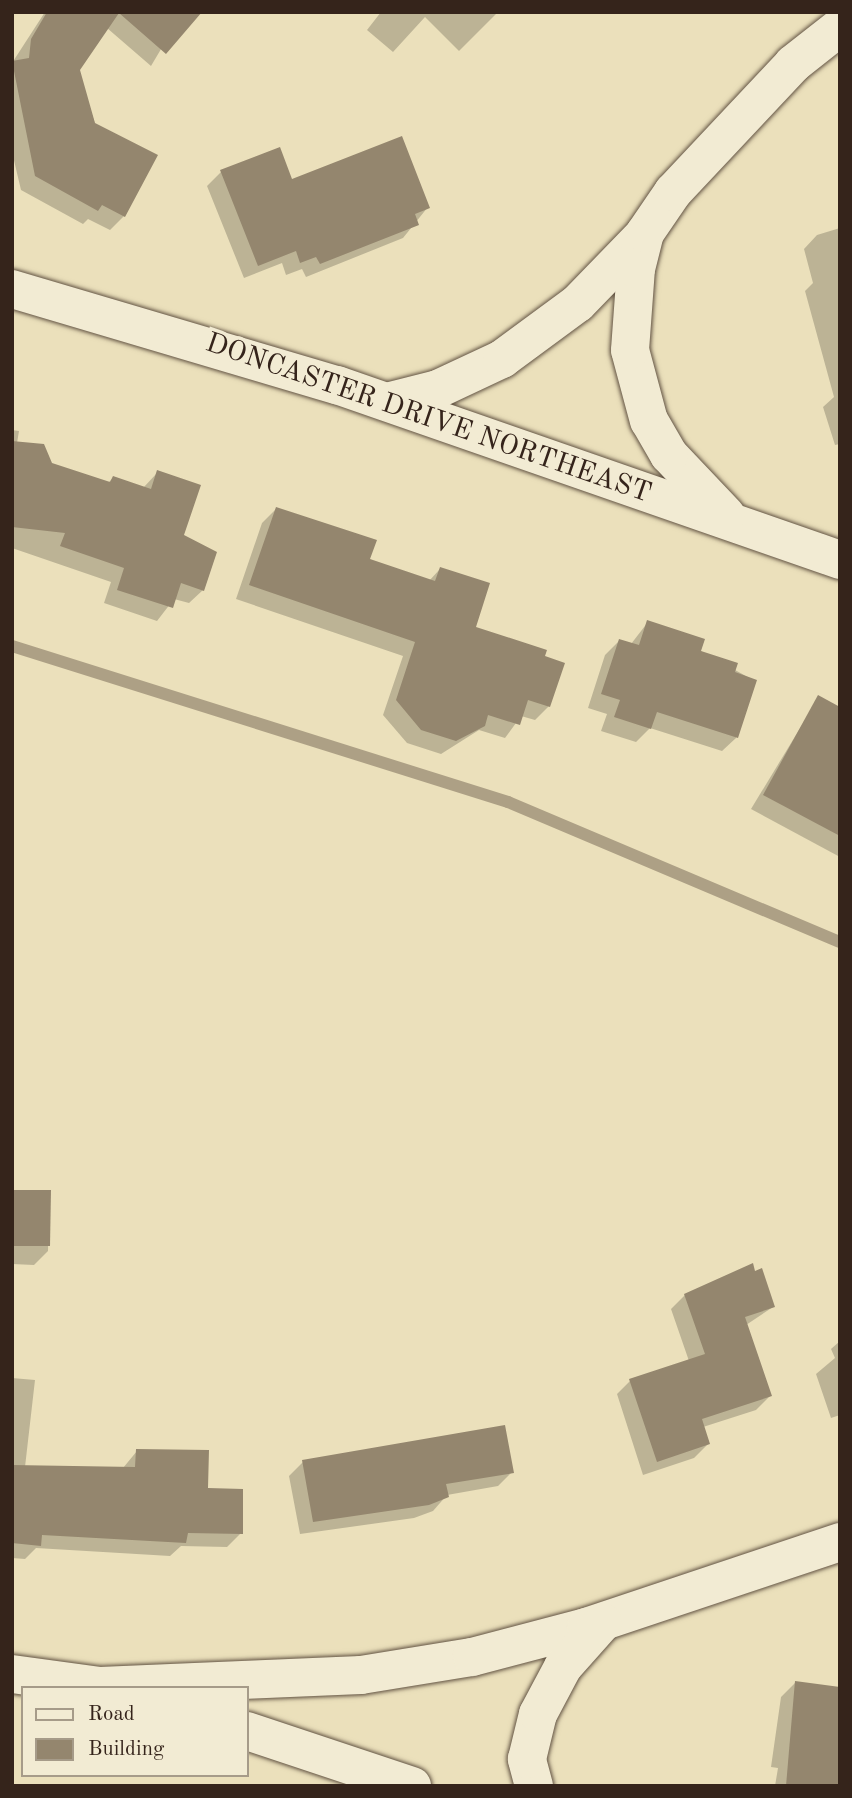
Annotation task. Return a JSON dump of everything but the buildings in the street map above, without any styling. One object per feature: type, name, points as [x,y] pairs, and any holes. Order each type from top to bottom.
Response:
[{"type":"street","points":[[387,402],[438,389],[502,359],[578,303],[645,233],[715,142],[793,64],[840,27]]},
{"type":"street","points":[[645,233],[629,311],[636,385],[668,455],[731,522]]},
{"type":"street","name":"DONCASTER DRIVE NORTHEAST","points":[[12,289],[387,402],[840,560]]},
{"type":"street","points":[[123,1686],[360,1675],[472,1657],[603,1622],[840,1542]]},
{"type":"street","points":[[534,1786],[527,1759],[538,1714],[564,1667],[603,1622]]},
{"type":"street","points":[[12,1674],[94,1686]]},
{"type":"street","points":[[248,1731],[412,1786]]},
{"type":"waterway","points":[[12,646],[508,802],[840,942]]}]
